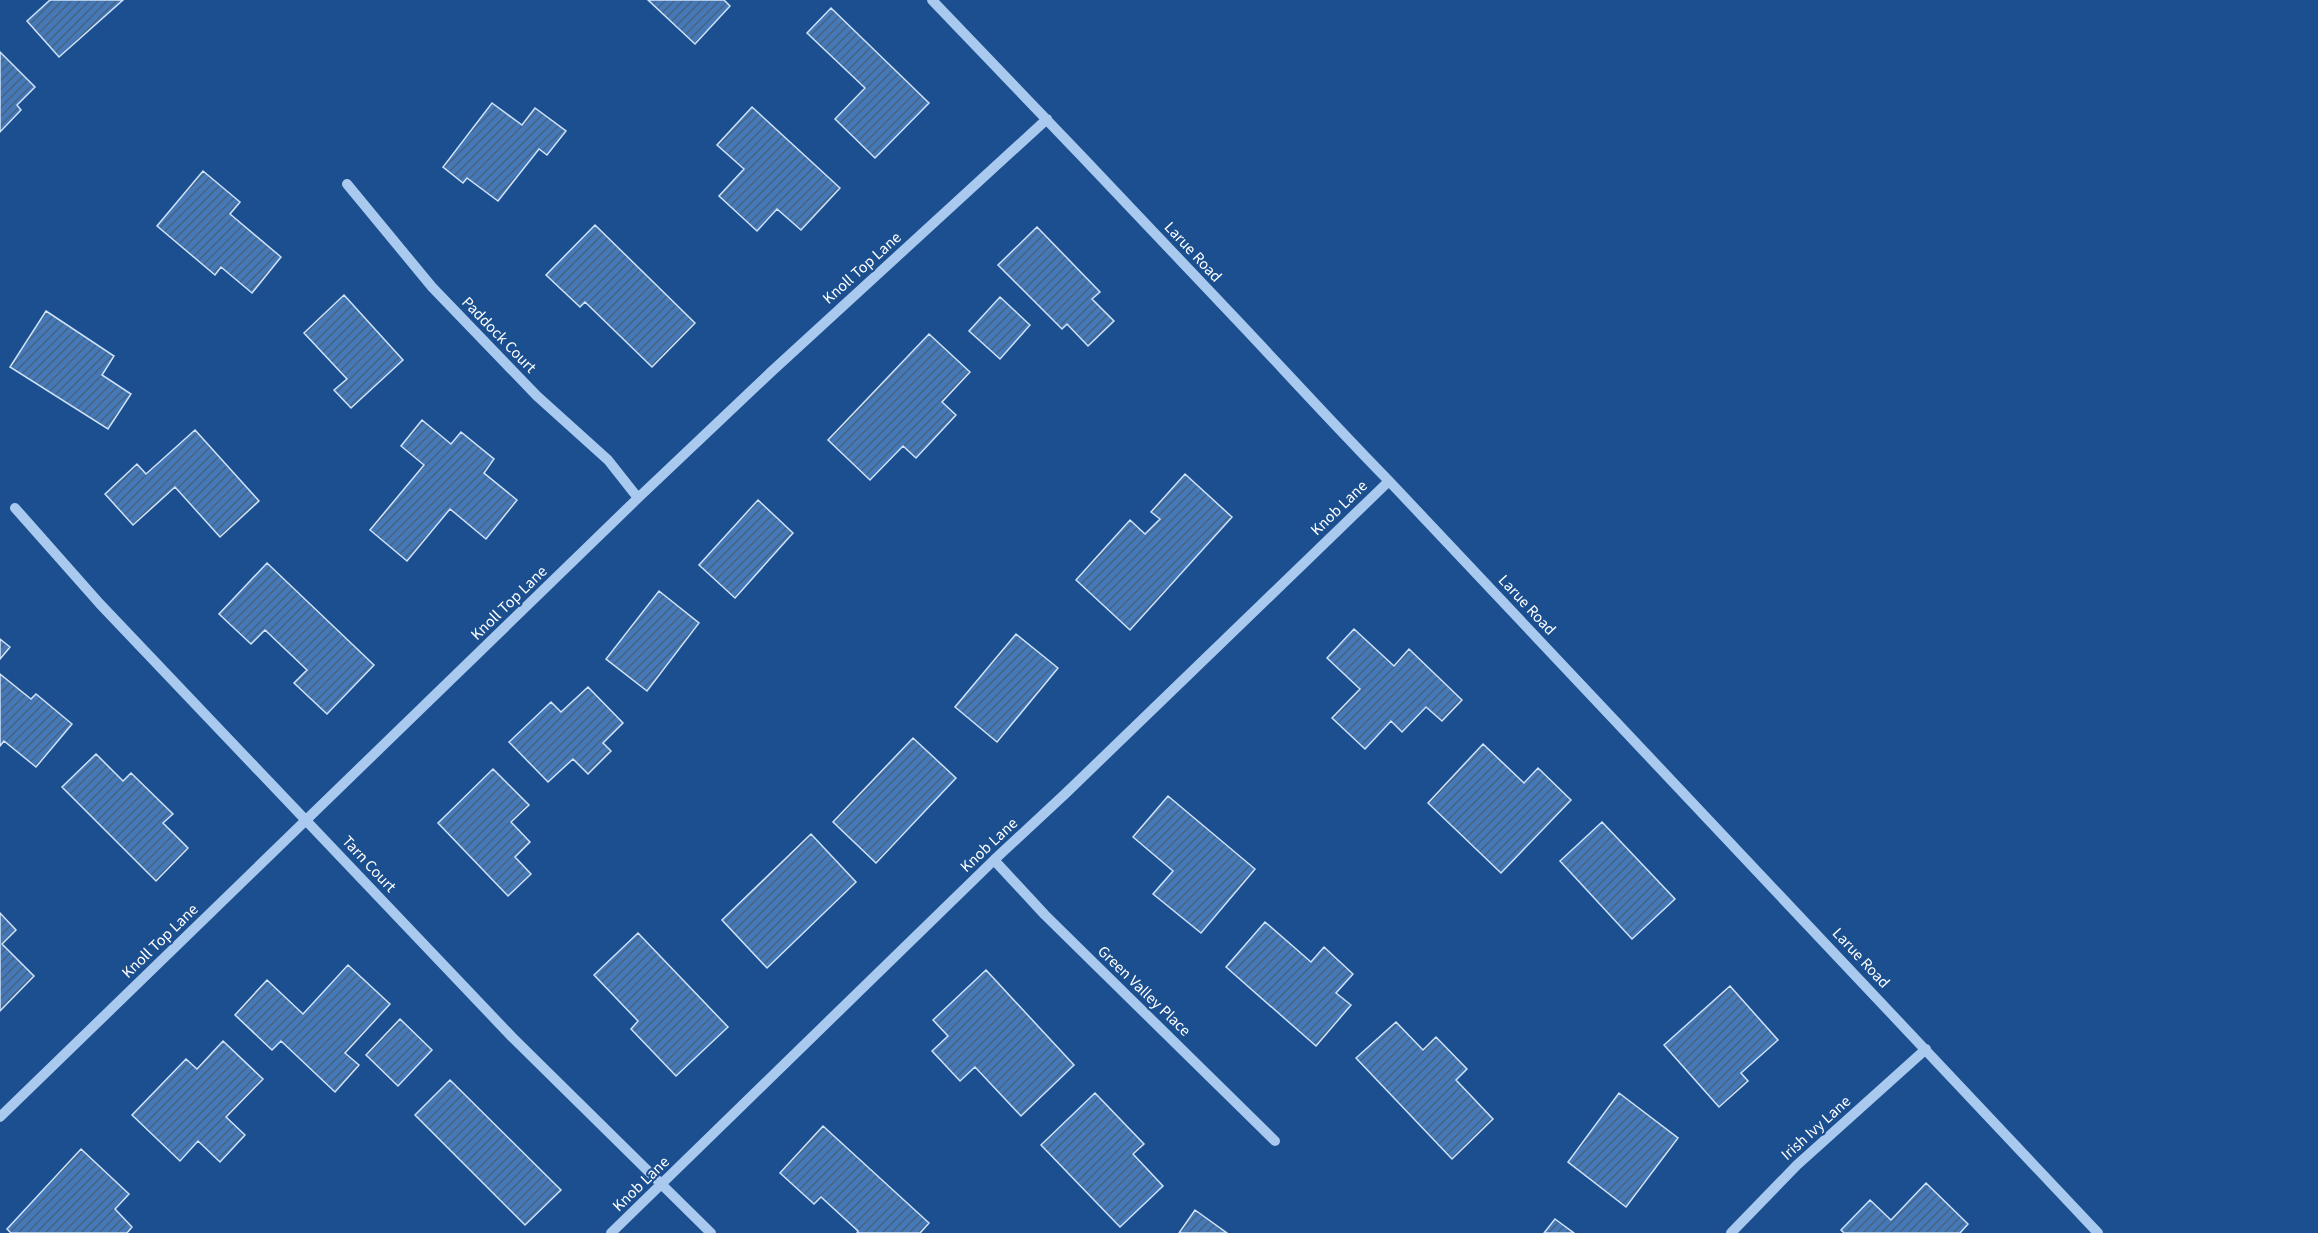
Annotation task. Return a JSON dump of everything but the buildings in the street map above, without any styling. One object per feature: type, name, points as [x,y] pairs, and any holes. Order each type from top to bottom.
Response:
[{"type":"street","name":"Larue Road","points":[[932,0],[2098,1233]]},
{"type":"street","name":"Knoll Top Lane","points":[[0,1117],[638,498],[771,372],[1047,119]]},
{"type":"street","name":"Paddock Court","points":[[346,184],[432,287],[537,396],[608,460],[638,498]]},
{"type":"street","name":"Knob Lane","points":[[611,1233],[663,1185],[994,860],[1389,481]]},
{"type":"street","name":"Tarn Court","points":[[15,508],[100,604],[512,1037],[711,1233]]},
{"type":"street","name":"Green Valley Place","points":[[994,860],[1045,915],[1275,1141]]},
{"type":"street","name":"Irish Ivy Lane","points":[[1731,1233],[1797,1165],[1926,1049]]}]
